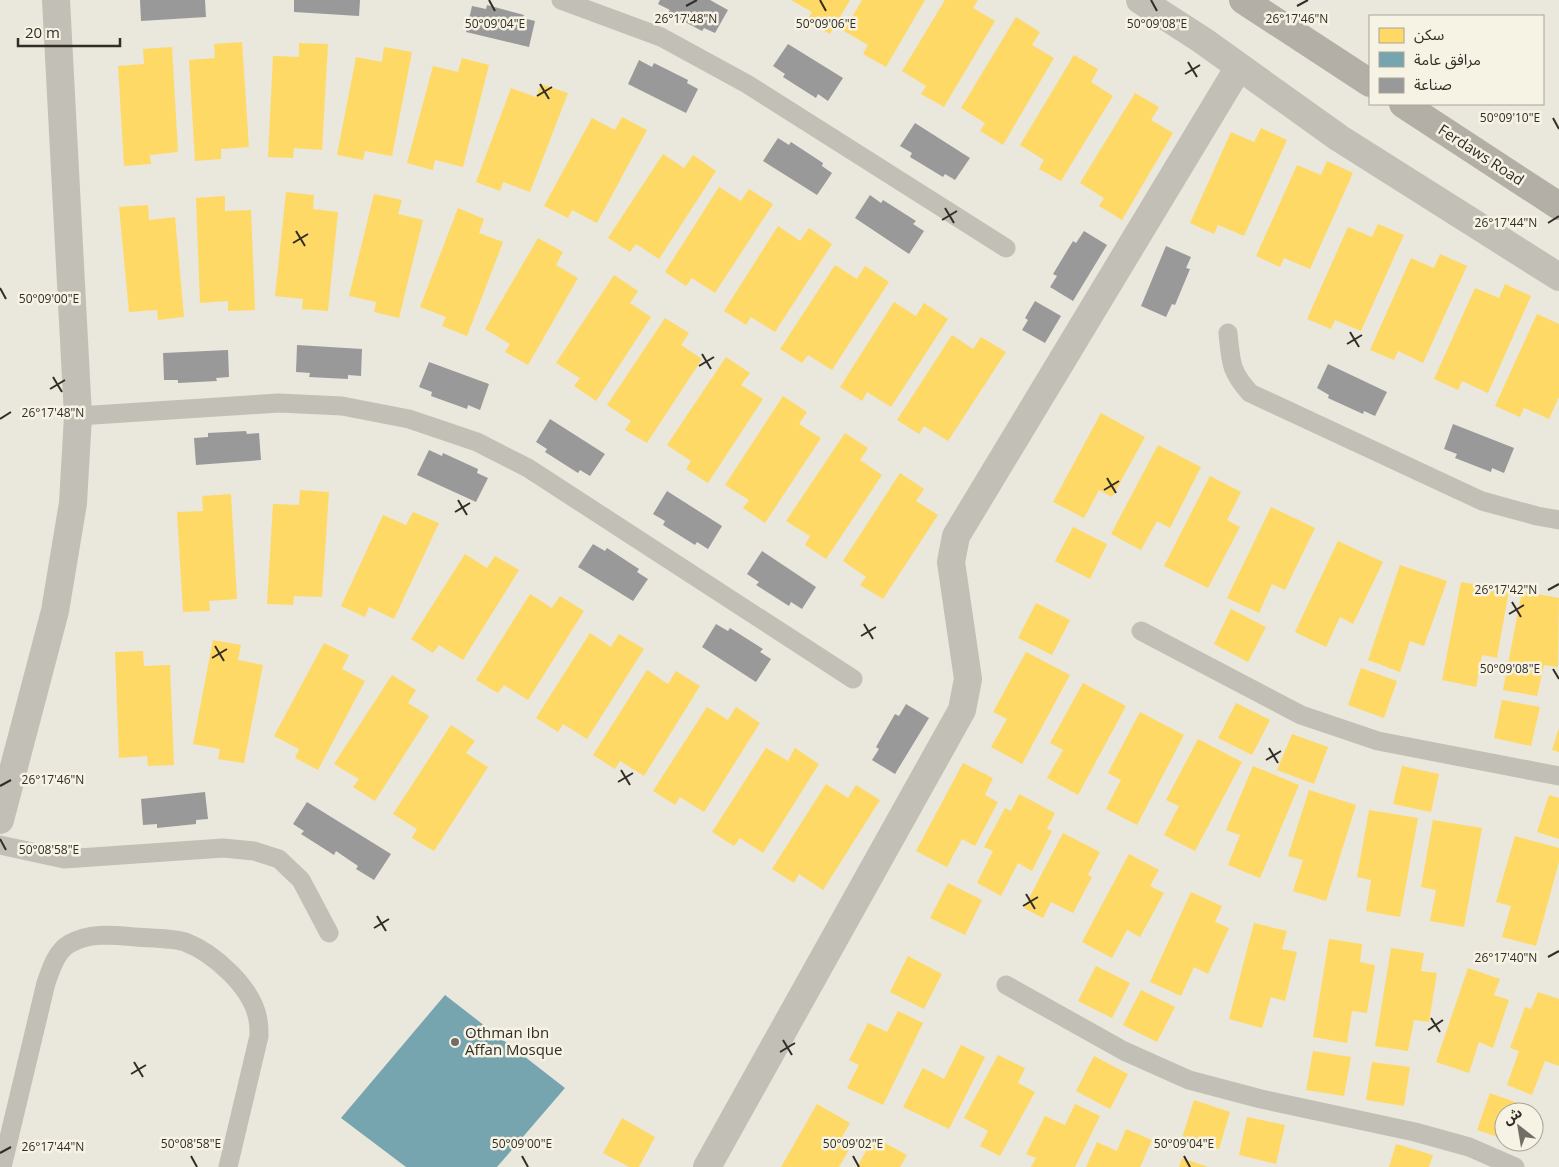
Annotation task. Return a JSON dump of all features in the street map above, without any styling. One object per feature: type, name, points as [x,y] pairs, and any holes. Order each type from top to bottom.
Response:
[{"type":"street","points":[[0,820],[55,611],[73,504],[78,416],[56,0]]},
{"type":"street","points":[[1140,0],[1339,138],[1559,277]]},
{"type":"street","points":[[1243,0],[1369,82]]},
{"type":"street","points":[[707,1167],[962,710],[968,679],[951,562],[956,536],[1239,67]]},
{"type":"street","name":"Ferdaws Road","points":[[1405,105],[1559,206]]},
{"type":"lane","points":[[561,0],[661,37],[747,84],[1006,248]]},
{"type":"lane","points":[[1228,333],[1231,364],[1238,380],[1250,393],[1482,501],[1559,520]]},
{"type":"lane","points":[[78,416],[279,403],[342,406],[409,419],[477,442],[528,468],[853,680]]},
{"type":"lane","points":[[1141,631],[1310,718],[1378,741],[1559,776]]},
{"type":"lane","points":[[0,845],[64,859],[222,848],[254,851],[280,859],[301,880],[329,933]]},
{"type":"lane","points":[[2,1167],[46,982],[53,963],[68,945],[85,937],[107,934],[184,942],[206,952],[223,966],[251,1001],[258,1020],[259,1036],[228,1167]]},
{"type":"lane","points":[[1006,985],[1124,1051],[1189,1080],[1261,1099],[1416,1132],[1469,1147],[1515,1167]]},
{"type":"building: سكن","points":[[791,0],[850,0],[830,34],[807,21],[812,12]]},
{"type":"building: سكن","points":[[862,0],[925,0],[886,67],[863,54],[868,45],[844,31]]},
{"type":"building: سكن","points":[[945,0],[978,0],[973,8],[995,21],[944,107],[921,94],[926,86],[902,71]]},
{"type":"building: سكن","points":[[1016,17],[1040,32],[1032,45],[1054,58],[1003,145],[980,131],[985,123],[961,108]]},
{"type":"building: سكن","points":[[242,42],[249,147],[221,149],[221,159],[195,161],[189,60],[215,58],[214,44]]},
{"type":"building: سكن","points":[[299,43],[328,44],[322,150],[294,148],[293,158],[268,157],[273,56],[299,57]]},
{"type":"building: سكن","points":[[172,47],[178,152],[150,155],[151,164],[124,166],[118,66],[144,64],[143,49]]},
{"type":"building: سكن","points":[[384,47],[412,52],[392,156],[365,151],[363,160],[337,155],[356,57],[382,62]]},
{"type":"building: سكن","points":[[1074,55],[1098,69],[1091,82],[1113,96],[1061,181],[1039,169],[1044,160],[1020,145]]},
{"type":"building: سكن","points":[[462,58],[489,65],[463,167],[435,160],[433,170],[407,163],[433,66],[458,72]]},
{"type":"building: سكن","points":[[541,84],[568,93],[530,192],[503,182],[500,191],[476,182],[511,88],[536,97]]},
{"type":"building: سكن","points":[[1135,93],[1159,107],[1151,120],[1173,133],[1122,220],[1099,206],[1104,198],[1080,183]]},
{"type":"building: سكن","points":[[622,117],[647,130],[597,223],[572,210],[568,218],[544,206],[592,118],[615,130]]},
{"type":"building: سكن","points":[[1261,128],[1287,140],[1244,236],[1218,225],[1214,234],[1190,223],[1231,132],[1254,142]]},
{"type":"building: سكن","points":[[663,154],[684,168],[693,155],[716,171],[659,259],[636,244],[630,252],[608,238]]},
{"type":"building: سكن","points":[[1327,161],[1353,173],[1310,269],[1284,258],[1280,267],[1256,256],[1297,165],[1321,175]]},
{"type":"building: سكن","points":[[719,187],[741,201],[749,189],[773,204],[715,293],[692,278],[686,286],[665,272]]},
{"type":"building: سكن","points":[[286,192],[314,195],[313,209],[338,212],[328,311],[302,309],[303,299],[275,296]]},
{"type":"building: سكن","points":[[374,194],[402,200],[398,214],[423,220],[399,318],[374,312],[376,302],[349,296]]},
{"type":"building: سكن","points":[[225,196],[225,211],[251,210],[255,310],[228,311],[228,301],[200,303],[196,198]]},
{"type":"building: سكن","points":[[148,205],[149,220],[175,217],[184,317],[158,320],[157,310],[129,312],[119,207]]},
{"type":"building: سكن","points":[[458,208],[484,219],[479,233],[503,242],[467,336],[442,326],[446,317],[420,307]]},
{"type":"building: سكن","points":[[1378,224],[1404,235],[1361,331],[1335,320],[1331,329],[1307,319],[1348,227],[1372,237]]},
{"type":"building: سكن","points":[[778,226],[800,241],[809,228],[832,244],[775,332],[751,317],[746,325],[724,311]]},
{"type":"building: سكن","points":[[538,238],[563,252],[556,265],[578,278],[528,365],[505,352],[510,344],[485,329]]},
{"type":"building: سكن","points":[[1440,254],[1467,266],[1423,363],[1398,351],[1394,360],[1370,350],[1411,258],[1434,268]]},
{"type":"building: سكن","points":[[835,265],[857,279],[865,266],[889,282],[832,370],[808,355],[802,363],[780,349]]},
{"type":"building: سكن","points":[[614,275],[638,291],[630,303],[651,317],[596,401],[574,386],[580,378],[556,363]]},
{"type":"building: سكن","points":[[1505,284],[1531,296],[1488,393],[1462,381],[1458,390],[1434,379],[1475,288],[1499,298]]},
{"type":"building: سكن","points":[[894,302],[916,316],[924,303],[948,319],[891,407],[867,392],[862,401],[840,387]]},
{"type":"building: سكن","points":[[1537,314],[1559,324],[1559,397],[1549,419],[1524,408],[1520,417],[1495,406]]},
{"type":"building: سكن","points":[[665,318],[689,333],[681,345],[702,359],[647,443],[625,430],[631,421],[607,405]]},
{"type":"building: سكن","points":[[952,335],[973,349],[981,337],[1006,352],[948,441],[924,426],[919,434],[897,420]]},
{"type":"building: سكن","points":[[726,357],[750,373],[741,385],[763,399],[708,483],[686,469],[691,461],[667,445]]},
{"type":"building: سكن","points":[[783,396],[807,412],[799,424],[821,438],[765,523],[743,508],[749,500],[725,485]]},
{"type":"building: سكن","points":[[1101,413],[1145,437],[1112,497],[1099,490],[1084,518],[1053,502]]},
{"type":"building: سكن","points":[[845,433],[868,448],[860,460],[882,475],[826,559],[805,545],[810,536],[786,521]]},
{"type":"building: سكن","points":[[1158,445],[1201,467],[1170,528],[1157,521],[1141,550],[1111,534]]},
{"type":"building: سكن","points":[[900,473],[924,489],[916,501],[938,515],[883,599],[860,585],[866,577],[843,561]]},
{"type":"building: سكن","points":[[1210,476],[1241,492],[1227,520],[1240,527],[1208,588],[1164,566]]},
{"type":"building: سكن","points":[[300,490],[329,492],[322,597],[294,596],[293,605],[267,604],[273,504],[299,505]]},
{"type":"building: سكن","points":[[231,494],[237,599],[209,601],[210,611],[183,612],[177,512],[203,511],[202,496]]},
{"type":"building: سكن","points":[[1271,507],[1315,528],[1285,590],[1272,584],[1259,613],[1227,598]]},
{"type":"building: سكن","points":[[413,512],[439,523],[394,619],[369,607],[365,617],[341,606],[383,515],[406,525]]},
{"type":"building: سكن","points":[[1073,527],[1107,544],[1090,579],[1055,561]]},
{"type":"building: سكن","points":[[1338,541],[1383,562],[1353,624],[1340,617],[1326,647],[1295,632]]},
{"type":"building: سكن","points":[[465,554],[487,568],[495,556],[519,570],[463,660],[439,645],[433,653],[411,639]]},
{"type":"building: سكن","points":[[1400,565],[1447,581],[1424,646],[1410,641],[1400,672],[1368,660]]},
{"type":"building: سكن","points":[[1461,582],[1509,590],[1497,658],[1482,655],[1476,687],[1442,680]]},
{"type":"building: سكن","points":[[1522,591],[1559,598],[1558,667],[1544,665],[1537,696],[1503,690]]},
{"type":"building: سكن","points":[[530,594],[552,608],[560,596],[584,611],[528,700],[504,685],[498,693],[476,680]]},
{"type":"building: سكن","points":[[1036,603],[1070,620],[1052,655],[1018,638]]},
{"type":"building: سكن","points":[[1231,609],[1266,627],[1248,662],[1214,644]]},
{"type":"building: سكن","points":[[590,633],[611,647],[619,634],[644,649],[587,739],[563,724],[558,732],[536,718]]},
{"type":"building: سكن","points":[[213,640],[241,645],[238,660],[263,665],[244,763],[218,759],[220,749],[193,744]]},
{"type":"building: سكن","points":[[324,643],[349,655],[342,669],[365,681],[318,770],[295,758],[299,749],[274,736]]},
{"type":"building: سكن","points":[[143,651],[144,666],[170,665],[174,765],[148,766],[147,756],[119,758],[115,652]]},
{"type":"building: سكن","points":[[1026,652],[1070,675],[1022,764],[991,747],[1007,719],[993,712]]},
{"type":"building: سكن","points":[[1361,668],[1397,681],[1384,718],[1348,705]]},
{"type":"building: سكن","points":[[647,670],[668,684],[676,671],[700,686],[644,776],[620,761],[615,769],[593,755]]},
{"type":"building: سكن","points":[[392,675],[416,690],[408,703],[429,716],[375,801],[353,787],[359,779],[334,764]]},
{"type":"building: سكن","points":[[1083,683],[1126,706],[1078,795],[1047,778],[1063,750],[1050,743]]},
{"type":"building: سكن","points":[[1502,700],[1540,707],[1531,746],[1494,738]]},
{"type":"building: سكن","points":[[1236,703],[1270,720],[1252,755],[1218,738]]},
{"type":"building: سكن","points":[[707,707],[728,720],[736,707],[760,723],[704,812],[680,797],[675,805],[653,791]]},
{"type":"building: سكن","points":[[1140,712],[1184,735],[1137,825],[1106,809],[1121,780],[1108,773]]},
{"type":"building: سكن","points":[[451,725],[475,741],[466,753],[488,767],[434,851],[412,838],[417,829],[393,814]]},
{"type":"building: سكن","points":[[1559,728],[1559,752],[1552,750]]},
{"type":"building: سكن","points":[[1292,734],[1328,747],[1314,784],[1277,770]]},
{"type":"building: سكن","points":[[1198,739],[1242,762],[1195,851],[1164,835],[1179,806],[1166,800]]},
{"type":"building: سكن","points":[[766,748],[788,761],[795,748],[819,764],[763,853],[740,838],[734,846],[712,832]]},
{"type":"building: سكن","points":[[963,763],[993,778],[985,795],[998,802],[975,846],[962,839],[947,867],[916,851]]},
{"type":"building: سكن","points":[[1253,766],[1299,785],[1260,878],[1228,865],[1240,835],[1226,830]]},
{"type":"building: سكن","points":[[1402,766],[1439,774],[1431,812],[1393,804]]},
{"type":"building: سكن","points":[[826,784],[848,798],[856,785],[880,800],[823,890],[799,874],[794,883],[772,869]]},
{"type":"building: سكن","points":[[1309,790],[1356,805],[1326,901],[1293,891],[1303,860],[1288,856]]},
{"type":"building: سكن","points":[[1019,794],[1055,813],[1047,829],[1052,831],[1032,871],[1018,863],[1001,896],[977,883],[993,851],[984,847],[1005,808],[1011,811]]},
{"type":"building: سكن","points":[[1549,795],[1559,798],[1559,839],[1537,832]]},
{"type":"building: سكن","points":[[1369,810],[1418,818],[1400,917],[1366,911],[1371,880],[1357,877]]},
{"type":"building: سكن","points":[[1433,820],[1482,828],[1464,927],[1430,921],[1436,890],[1421,887]]},
{"type":"building: سكن","points":[[1063,833],[1100,852],[1088,875],[1092,877],[1073,913],[1051,902],[1043,918],[1024,908]]},
{"type":"building: سكن","points":[[1515,836],[1559,848],[1559,862],[1536,946],[1502,937],[1511,906],[1496,902]]},
{"type":"building: سكن","points":[[1129,854],[1159,870],[1150,886],[1164,893],[1140,937],[1127,930],[1112,958],[1082,942]]},
{"type":"building: سكن","points":[[948,883],[982,900],[965,935],[930,918]]},
{"type":"building: سكن","points":[[1191,892],[1222,906],[1215,922],[1229,928],[1208,974],[1194,967],[1181,996],[1150,982]]},
{"type":"building: سكن","points":[[1254,923],[1287,931],[1282,949],[1297,952],[1285,1001],[1271,997],[1262,1028],[1229,1019]]},
{"type":"building: سكن","points":[[1329,939],[1362,944],[1360,962],[1375,965],[1367,1013],[1352,1011],[1347,1043],[1313,1037]]},
{"type":"building: سكن","points":[[1391,948],[1424,953],[1421,971],[1437,973],[1429,1022],[1414,1020],[1408,1051],[1375,1046]]},
{"type":"building: سكن","points":[[908,956],[942,974],[924,1009],[890,992]]},
{"type":"building: سكن","points":[[1096,966],[1130,983],[1112,1018],[1078,1001]]},
{"type":"building: سكن","points":[[1468,968],[1500,979],[1494,995],[1509,1000],[1493,1048],[1479,1042],[1469,1073],[1436,1062]]},
{"type":"building: سكن","points":[[1141,990],[1175,1007],[1157,1042],[1123,1025]]},
{"type":"building: سكن","points":[[1538,992],[1559,999],[1559,1066],[1545,1061],[1532,1095],[1507,1085],[1519,1051],[1510,1048],[1525,1007],[1531,1009]]},
{"type":"building: سكن","points":[[898,1011],[923,1023],[883,1105],[847,1088],[859,1065],[849,1060],[868,1023],[887,1032]]},
{"type":"building: سكن","points":[[961,1045],[985,1057],[949,1129],[903,1107],[923,1068],[944,1079]]},
{"type":"building: سكن","points":[[1313,1051],[1351,1057],[1344,1096],[1306,1090]]},
{"type":"building: سكن","points":[[998,1055],[1025,1068],[1018,1083],[1035,1092],[1000,1156],[980,1146],[988,1131],[964,1118]]},
{"type":"building: سكن","points":[[1094,1056],[1128,1074],[1110,1109],[1076,1091]]},
{"type":"building: سكن","points":[[1372,1062],[1410,1067],[1404,1106],[1366,1100]]},
{"type":"building: سكن","points":[[1490,1093],[1515,1102],[1494,1102],[1494,1136],[1477,1130]]},
{"type":"building: سكن","points":[[1194,1100],[1230,1112],[1219,1149],[1182,1138]]},
{"type":"building: سكن","points":[[817,1104],[850,1123],[842,1137],[853,1143],[839,1167],[781,1167]]},
{"type":"building: سكن","points":[[1075,1104],[1100,1116],[1075,1167],[1031,1167],[1036,1158],[1026,1154],[1045,1116],[1065,1125]]},
{"type":"building: سكن","points":[[1247,1117],[1285,1125],[1276,1164],[1239,1155]]},
{"type":"building: سكن","points":[[622,1118],[655,1137],[639,1167],[629,1167],[603,1153]]},
{"type":"building: سكن","points":[[1126,1129],[1152,1140],[1140,1167],[1086,1167],[1097,1142],[1117,1151]]},
{"type":"building: سكن","points":[[874,1137],[907,1155],[900,1167],[857,1167]]},
{"type":"building: سكن","points":[[1396,1144],[1433,1155],[1429,1167],[1389,1167]]},
{"type":"building: سكن","points":[[1182,1158],[1208,1167],[1179,1167]]},
{"type":"building: مرافق عامة","name":"Othman Ibn Affan Mosque","points":[[445,995],[565,1088],[497,1167],[406,1167],[341,1118]]},
{"type":"building: صناعة","points":[[140,0],[205,0],[206,17],[141,21]]},
{"type":"building: صناعة","points":[[294,0],[360,0],[359,16],[294,12]]},
{"type":"building: صناعة","points":[[660,0],[710,0],[728,10],[715,33],[704,28],[702,31],[668,13],[670,10],[658,4]]},
{"type":"building: صناعة","points":[[487,5],[524,15],[523,18],[535,21],[529,47],[466,32],[472,6],[486,9]]},
{"type":"building: صناعة","points":[[788,44],[843,78],[828,101],[818,94],[816,98],[783,77],[785,74],[773,66]]},
{"type":"building: صناعة","points":[[639,60],[652,67],[654,63],[688,80],[687,83],[698,89],[686,113],[628,84]]},
{"type":"building: صناعة","points":[[915,123],[970,158],[955,180],[945,174],[943,177],[910,157],[912,153],[900,146]]},
{"type":"building: صناعة","points":[[778,138],[789,145],[791,142],[823,163],[822,166],[832,173],[817,195],[763,161]]},
{"type":"building: صناعة","points":[[870,195],[881,203],[883,200],[916,221],[913,224],[924,231],[909,254],[855,218]]},
{"type":"building: صناعة","points":[[1084,231],[1107,245],[1073,301],[1050,287],[1057,276],[1053,274],[1073,241],[1076,243]]},
{"type":"building: صناعة","points":[[1166,246],[1191,257],[1186,268],[1190,269],[1175,305],[1172,304],[1166,317],[1141,306]]},
{"type":"building: صناعة","points":[[1035,301],[1061,316],[1045,343],[1022,330],[1028,320],[1025,318]]},
{"type":"building: صناعة","points":[[297,345],[362,349],[361,376],[348,375],[348,379],[309,377],[310,373],[296,372]]},
{"type":"building: صناعة","points":[[228,350],[229,377],[216,378],[217,381],[178,383],[178,380],[164,380],[163,353]]},
{"type":"building: صناعة","points":[[429,362],[489,384],[480,410],[468,405],[467,409],[431,396],[432,392],[419,387]]},
{"type":"building: صناعة","points":[[1328,364],[1387,392],[1375,416],[1364,411],[1363,414],[1328,398],[1329,395],[1317,388]]},
{"type":"building: صناعة","points":[[550,419],[605,454],[590,476],[580,470],[578,473],[545,452],[547,449],[536,442]]},
{"type":"building: صناعة","points":[[1453,424],[1514,448],[1504,473],[1492,468],[1491,472],[1455,458],[1457,454],[1444,449]]},
{"type":"building: صناعة","points":[[246,431],[247,434],[259,433],[261,460],[196,465],[194,438],[208,437],[208,433]]},
{"type":"building: صناعة","points":[[429,450],[442,456],[443,453],[478,469],[477,473],[488,478],[476,502],[417,475]]},
{"type":"building: صناعة","points":[[667,491],[722,526],[708,549],[697,542],[695,545],[663,525],[665,521],[653,514]]},
{"type":"building: صناعة","points":[[593,544],[605,551],[607,548],[639,569],[637,572],[648,579],[633,601],[578,567]]},
{"type":"building: صناعة","points":[[762,551],[816,587],[802,609],[791,602],[789,606],[756,585],[759,582],[747,574]]},
{"type":"building: صناعة","points":[[716,624],[728,631],[730,628],[763,649],[760,652],[771,659],[756,682],[702,647]]},
{"type":"building: صناعة","points":[[906,704],[929,718],[895,774],[872,760],[879,749],[876,747],[895,714],[899,716]]},
{"type":"building: صناعة","points":[[205,792],[208,819],[196,820],[196,824],[157,828],[157,824],[143,825],[141,799]]},
{"type":"building: صناعة","points":[[307,802],[391,854],[374,880],[356,869],[358,866],[336,851],[334,855],[301,834],[304,831],[293,824]]},
{"type":"place","name":"Othman Ibn Affan Mosque","points":[[455,1042]]}]
